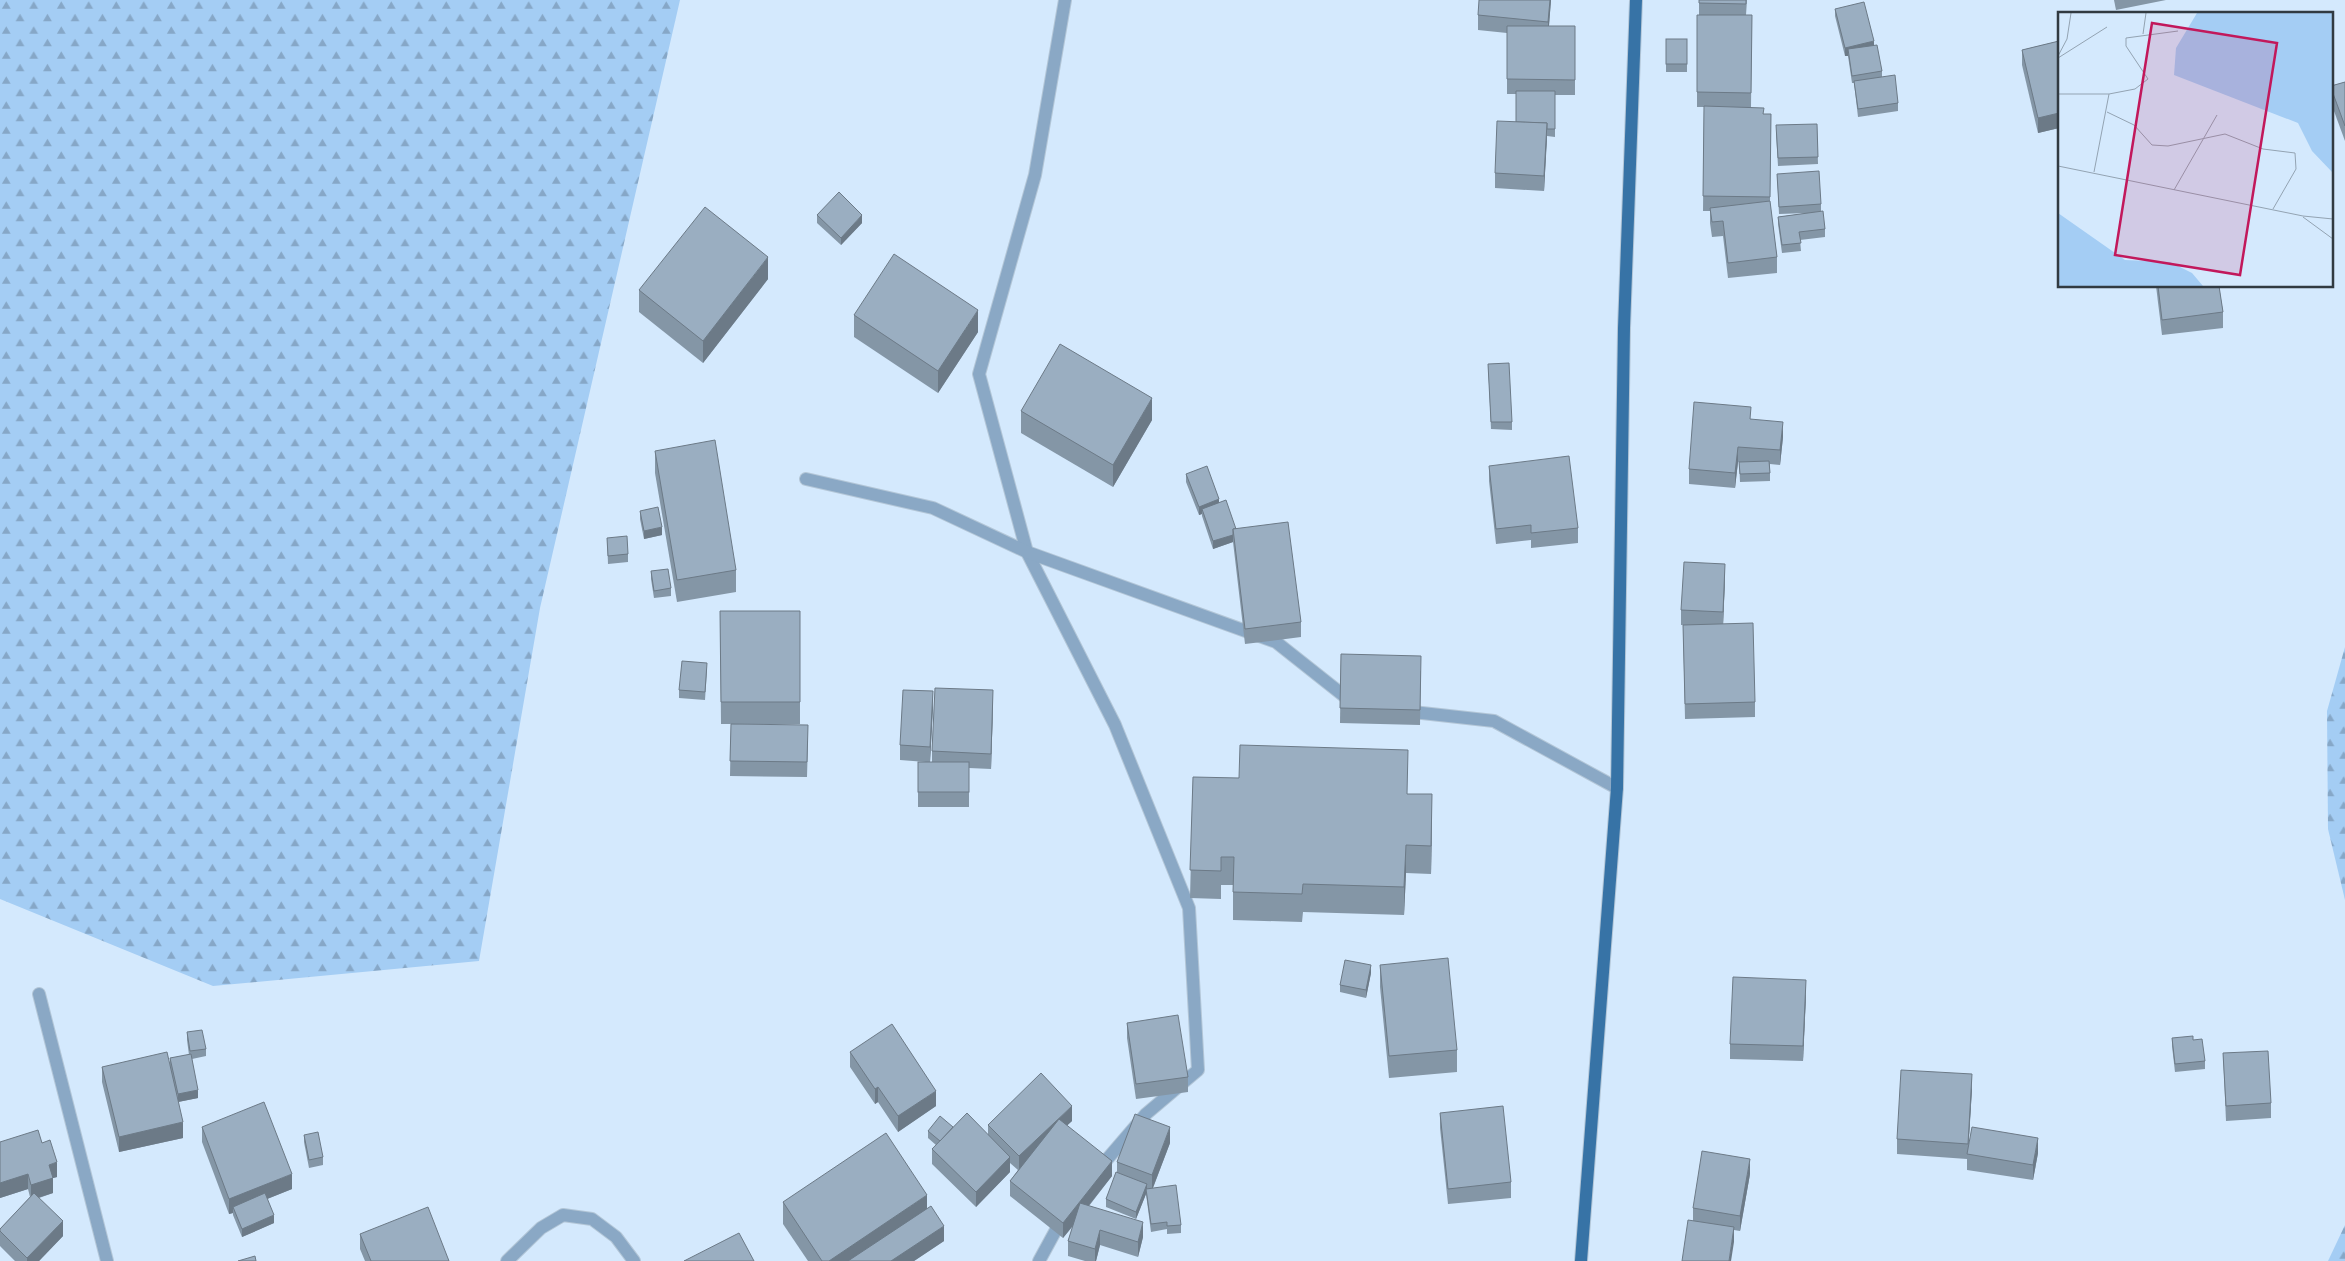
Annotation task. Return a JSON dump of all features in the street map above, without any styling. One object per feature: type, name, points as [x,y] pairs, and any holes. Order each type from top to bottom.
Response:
[{"type":"main road","points":[[1581,1261],[1617,788],[1624,328],[1636,0]]},
{"type":"street","points":[[1065,0],[1035,175],[979,374],[1027,552],[1115,725],[1188,908],[1198,1070],[1146,1114],[1091,1178]]},
{"type":"street","points":[[806,479],[933,508],[1027,552],[1276,642],[1357,706],[1367,707]]},
{"type":"street","points":[[1386,709],[1494,721],[1617,788]]},
{"type":"street","points":[[39,994],[107,1261]]},
{"type":"street","points":[[1039,1261],[1068,1208]]},
{"type":"street","points":[[507,1261],[541,1228],[563,1215],[592,1219],[616,1237],[634,1261]]},
{"type":"green space","points":[[0,0],[680,0],[540,608],[479,961],[213,986],[0,899]]},
{"type":"green space","points":[[2345,647],[2345,900],[2328,829],[2327,711]]},
{"type":"green space","points":[[2345,1225],[2345,1261],[2328,1261]]},
{"type":"building","points":[[1479,0],[1550,0],[1548,22],[1478,15]]},
{"type":"building","points":[[1699,0],[1746,0],[1746,4],[1699,3]]},
{"type":"building","points":[[1864,2],[1874,41],[1845,48],[1835,9]]},
{"type":"building","points":[[1697,15],[1752,15],[1751,93],[1697,92]]},
{"type":"building","points":[[1507,26],[1575,26],[1575,80],[1507,79]]},
{"type":"building","points":[[1666,39],[1687,39],[1687,64],[1666,64]]},
{"type":"building","points":[[2058,41],[2058,113],[2038,118],[2022,50]]},
{"type":"building","points":[[1877,45],[1882,71],[1852,76],[1848,49]]},
{"type":"building","points":[[1895,75],[1898,103],[1858,109],[1854,81]]},
{"type":"building","points":[[2345,82],[2345,126],[2332,91],[2332,86]]},
{"type":"building","points":[[1516,91],[1555,91],[1555,129],[1547,129],[1547,123],[1516,122]]},
{"type":"building","points":[[1704,106],[1764,108],[1763,114],[1771,114],[1770,197],[1703,196]]},
{"type":"building","points":[[1497,121],[1547,123],[1544,176],[1495,173]]},
{"type":"building","points":[[1817,124],[1818,157],[1778,158],[1776,125]]},
{"type":"building","points":[[1819,171],[1821,204],[1779,207],[1777,174]]},
{"type":"building","points":[[839,192],[862,215],[841,238],[817,215]]},
{"type":"building","points":[[1770,201],[1777,257],[1728,263],[1723,221],[1712,222],[1710,208]]},
{"type":"building","points":[[705,207],[768,257],[703,341],[639,290]]},
{"type":"building","points":[[1823,211],[1825,229],[1799,232],[1801,243],[1782,245],[1778,217]]},
{"type":"building","points":[[894,254],[978,310],[938,371],[854,315]]},
{"type":"building","points":[[2158,288],[2219,288],[2223,312],[2162,320]]},
{"type":"building","points":[[1060,344],[1152,398],[1113,465],[1021,411]]},
{"type":"building","points":[[1509,363],[1512,422],[1491,422],[1488,364]]},
{"type":"building","points":[[1694,402],[1751,407],[1750,419],[1783,422],[1780,450],[1738,447],[1735,473],[1689,469]]},
{"type":"building","points":[[715,440],[736,570],[677,580],[655,451]]},
{"type":"building","points":[[1569,456],[1578,528],[1531,533],[1531,525],[1496,529],[1489,466]]},
{"type":"building","points":[[1769,461],[1770,473],[1740,474],[1739,462]]},
{"type":"building","points":[[1207,466],[1219,499],[1199,507],[1186,474]]},
{"type":"building","points":[[1226,500],[1236,529],[1233,529],[1233,535],[1213,541],[1202,509]]},
{"type":"building","points":[[658,507],[662,527],[644,531],[640,511]]},
{"type":"building","points":[[1288,522],[1301,622],[1245,629],[1233,529]]},
{"type":"building","points":[[627,536],[628,554],[608,556],[607,538]]},
{"type":"building","points":[[1684,562],[1725,564],[1723,612],[1681,610]]},
{"type":"building","points":[[668,569],[671,588],[654,591],[651,571]]},
{"type":"building","points":[[720,611],[800,611],[800,702],[721,702]]},
{"type":"building","points":[[1753,623],[1755,702],[1685,704],[1683,625]]},
{"type":"building","points":[[1341,654],[1421,656],[1420,710],[1340,708]]},
{"type":"building","points":[[682,661],[707,663],[705,692],[679,690]]},
{"type":"building","points":[[935,688],[993,690],[991,754],[932,751]]},
{"type":"building","points":[[903,690],[933,691],[930,747],[900,745]]},
{"type":"building","points":[[731,724],[808,725],[807,762],[730,761]]},
{"type":"building","points":[[1240,745],[1408,750],[1407,794],[1432,794],[1431,846],[1406,845],[1404,887],[1303,884],[1302,894],[1233,892],[1234,857],[1221,857],[1221,871],[1190,870],[1193,777],[1239,778]]},
{"type":"building","points":[[918,762],[969,762],[969,792],[918,792]]},
{"type":"building","points":[[1448,958],[1457,1050],[1389,1056],[1380,965]]},
{"type":"building","points":[[1345,960],[1371,965],[1366,990],[1340,985]]},
{"type":"building","points":[[1733,977],[1806,980],[1803,1046],[1730,1044]]},
{"type":"building","points":[[1178,1015],[1188,1077],[1136,1084],[1127,1023]]},
{"type":"building","points":[[892,1024],[936,1091],[898,1116],[878,1087],[875,1089],[850,1052]]},
{"type":"building","points":[[202,1030],[206,1049],[190,1051],[187,1032]]},
{"type":"building","points":[[2193,1036],[2193,1040],[2202,1039],[2205,1061],[2175,1064],[2172,1038]]},
{"type":"building","points":[[2268,1051],[2271,1103],[2226,1106],[2223,1053]]},
{"type":"building","points":[[167,1052],[183,1122],[119,1137],[102,1067]]},
{"type":"building","points":[[191,1054],[198,1090],[178,1094],[170,1058]]},
{"type":"building","points":[[1901,1070],[1972,1074],[1968,1144],[1897,1139]]},
{"type":"building","points":[[1041,1073],[1072,1106],[1019,1156],[988,1125]]},
{"type":"building","points":[[264,1102],[292,1174],[229,1199],[202,1127]]},
{"type":"building","points":[[1503,1106],[1511,1182],[1448,1189],[1440,1113]]},
{"type":"building","points":[[967,1113],[1010,1157],[976,1192],[932,1149]]},
{"type":"building","points":[[1135,1114],[1170,1127],[1152,1175],[1117,1162]]},
{"type":"building","points":[[940,1116],[953,1127],[940,1141],[928,1131]]},
{"type":"building","points":[[1059,1119],[1112,1161],[1063,1223],[1010,1181]]},
{"type":"building","points":[[1972,1127],[2038,1138],[2033,1165],[1967,1154]]},
{"type":"building","points":[[38,1130],[42,1143],[50,1140],[57,1162],[49,1165],[53,1178],[31,1185],[28,1174],[0,1183],[0,1142]]},
{"type":"building","points":[[318,1132],[323,1157],[309,1160],[304,1135]]},
{"type":"building","points":[[886,1133],[927,1195],[829,1261],[822,1261],[783,1202]]},
{"type":"building","points":[[1702,1151],[1750,1159],[1740,1216],[1693,1208]]},
{"type":"building","points":[[1116,1172],[1147,1184],[1136,1212],[1106,1199]]},
{"type":"building","points":[[1176,1185],[1181,1225],[1167,1226],[1167,1222],[1151,1224],[1146,1189]]},
{"type":"building","points":[[34,1193],[63,1221],[27,1258],[0,1229]]},
{"type":"building","points":[[265,1193],[274,1215],[242,1229],[233,1207]]},
{"type":"building","points":[[1080,1203],[1143,1222],[1138,1242],[1100,1230],[1095,1249],[1068,1241]]},
{"type":"building","points":[[931,1206],[944,1226],[891,1261],[848,1261]]},
{"type":"building","points":[[428,1207],[449,1261],[371,1261],[360,1234]]},
{"type":"building","points":[[1688,1220],[1734,1227],[1729,1261],[1682,1261]]},
{"type":"building","points":[[739,1233],[754,1261],[684,1261]]},
{"type":"building","points":[[255,1256],[256,1261],[238,1261]]}]
